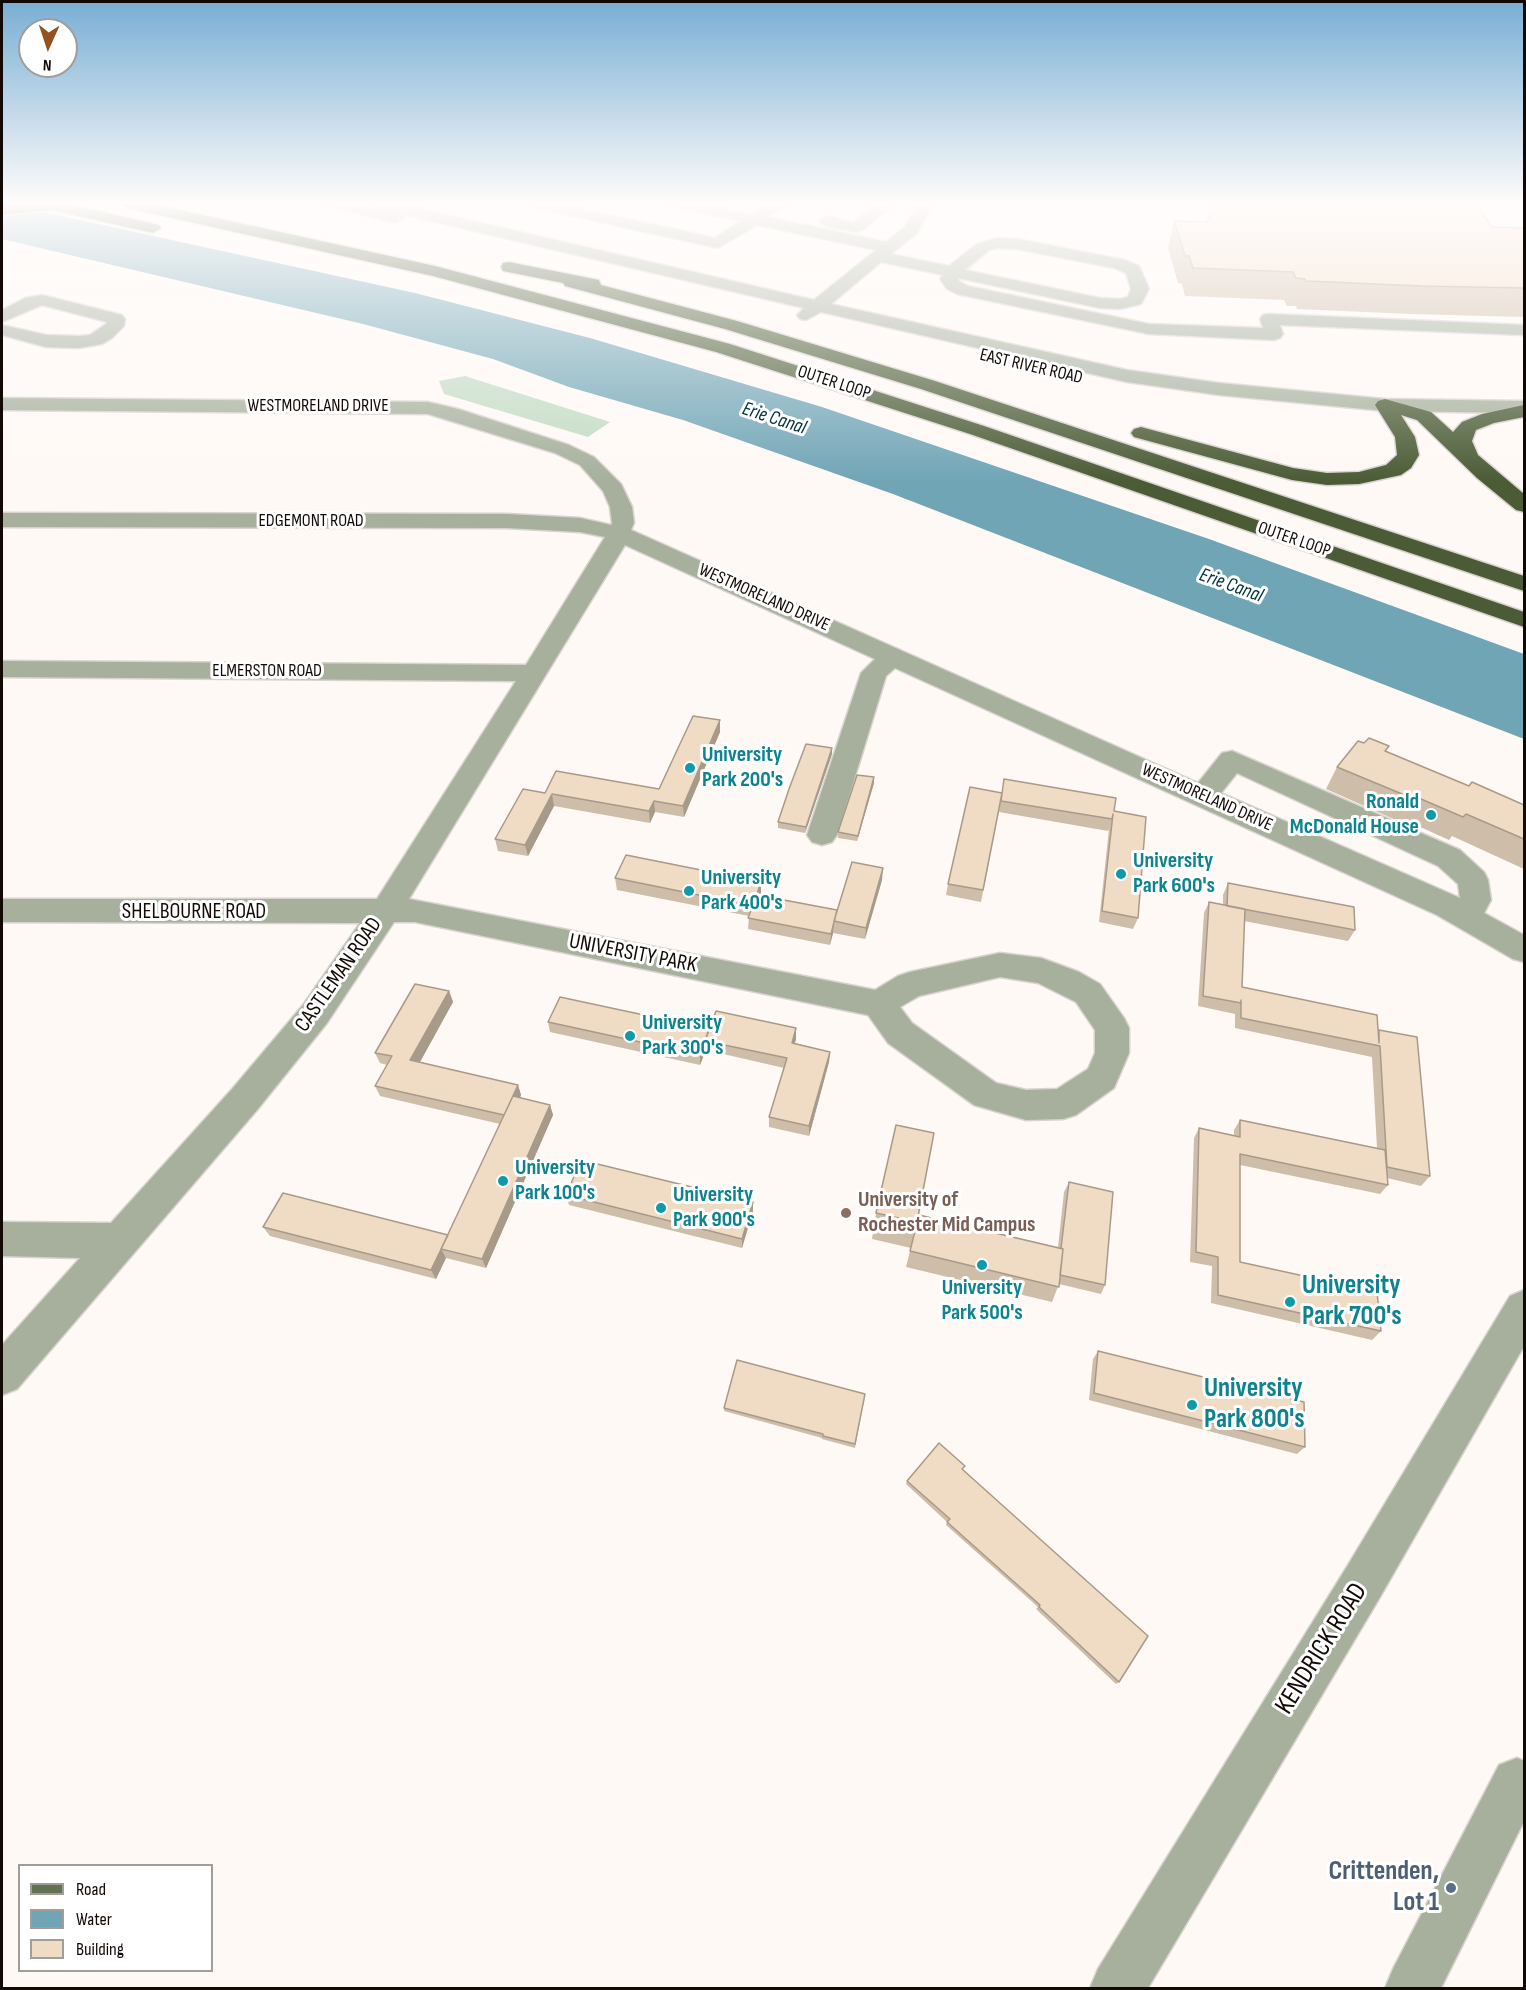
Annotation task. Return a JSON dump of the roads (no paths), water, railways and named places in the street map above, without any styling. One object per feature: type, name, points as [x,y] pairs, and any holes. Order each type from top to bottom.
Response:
[{"type":"highway","name":"OUTER LOOP","points":[[533,296],[723,348],[898,403],[1524,620]]},
{"type":"highway","name":"OUTER LOOP","points":[[619,296],[731,325],[894,374],[1524,584]]},
{"type":"highway","points":[[640,296],[717,313],[1082,416]]},
{"type":"highway","points":[[467,298],[605,329],[898,403]]},
{"type":"highway","points":[[1127,429],[1280,472],[1316,478],[1359,478],[1393,470],[1403,463],[1408,455],[1405,437],[1385,405]]},
{"type":"highway","points":[[1385,405],[1424,416],[1524,505]]},
{"type":"highway","points":[[1469,458],[1462,441],[1463,433],[1469,426],[1489,418],[1524,411]]},
{"type":"street","name":"EAST RIVER ROAD","points":[[748,296],[811,310]]},
{"type":"street","name":"EAST RIVER ROAD","points":[[753,296],[1057,373],[1155,392],[1324,410],[1356,410],[1385,405],[1524,407]]},
{"type":"street","points":[[811,310],[829,296]]},
{"type":"street","points":[[992,296],[1149,328],[1274,334],[1269,319],[1524,330]]},
{"type":"street","points":[[1066,296],[1100,303],[1120,304],[1135,300],[1137,296]]},
{"type":"street","points":[[2,317],[31,302],[42,300],[116,319],[115,326],[95,340],[2,341]]},
{"type":"street","points":[[2,330],[46,341]]},
{"type":"street","name":"WESTMORELAND DRIVE","points":[[2,404],[428,408],[562,449],[587,461],[612,489],[621,507],[623,523],[620,534],[1464,916],[1524,950]]},
{"type":"street","name":"EDGEMONT ROAD","points":[[2,520],[507,521],[580,525],[620,534]]},
{"type":"street","name":"CASTLEMAN ROAD","points":[[2,1375],[245,1099],[315,1014],[386,910],[620,534]]},
{"type":"street","points":[[822,835],[874,673],[893,656]]},
{"type":"street","name":"ELMERSTON ROAD","points":[[2,669],[533,673]]},
{"type":"street","points":[[1203,796],[1233,760],[1449,858],[1473,879],[1476,900],[1464,916]]},
{"type":"street","name":"SHELBOURNE ROAD","points":[[2,910],[335,912],[386,910]]},
{"type":"street","name":"UNIVERSITY PARK","points":[[386,910],[415,910],[879,1004]]},
{"type":"street","points":[[1000,965],[1041,971],[1067,981],[1088,993],[1112,1028],[1112,1053],[1102,1078],[1063,1104],[1026,1105],[986,1095],[900,1033],[879,1004],[910,985],[1000,965]]},
{"type":"street","points":[[2,1239],[119,1240]]},
{"type":"street","name":"KENDRICK ROAD","points":[[1117,1989],[1364,1581],[1524,1309]]},
{"type":"street","points":[[1412,1989],[1517,1783],[1524,1787]]},
{"type":"water","name":"Erie Canal","points":[[244,296],[426,296],[590,338],[822,407],[1209,539],[1524,654],[1524,739],[893,494],[683,420],[569,387],[493,359],[363,324]]},
{"type":"place","name":"University Park 200's","points":[[690,768]]},
{"type":"place","name":"Ronald McDonald House","points":[[1431,815]]},
{"type":"place","name":"University Park 600's","points":[[1121,874]]},
{"type":"place","name":"University Park 400's","points":[[689,891]]},
{"type":"place","name":"University Park 300's","points":[[630,1036]]},
{"type":"place","name":"University Park 100's","points":[[503,1181]]},
{"type":"place","name":"University Park 900's","points":[[661,1208]]},
{"type":"place","name":"University of Rochester Mid Campus","points":[[846,1213]]},
{"type":"place","name":"University Park 500's","points":[[982,1265]]},
{"type":"place","name":"University Park 700's","points":[[1290,1302]]},
{"type":"place","name":"University Park 800's","points":[[1192,1405]]},
{"type":"place","name":"Crittenden, Lot 1","points":[[1451,1888]]}]
